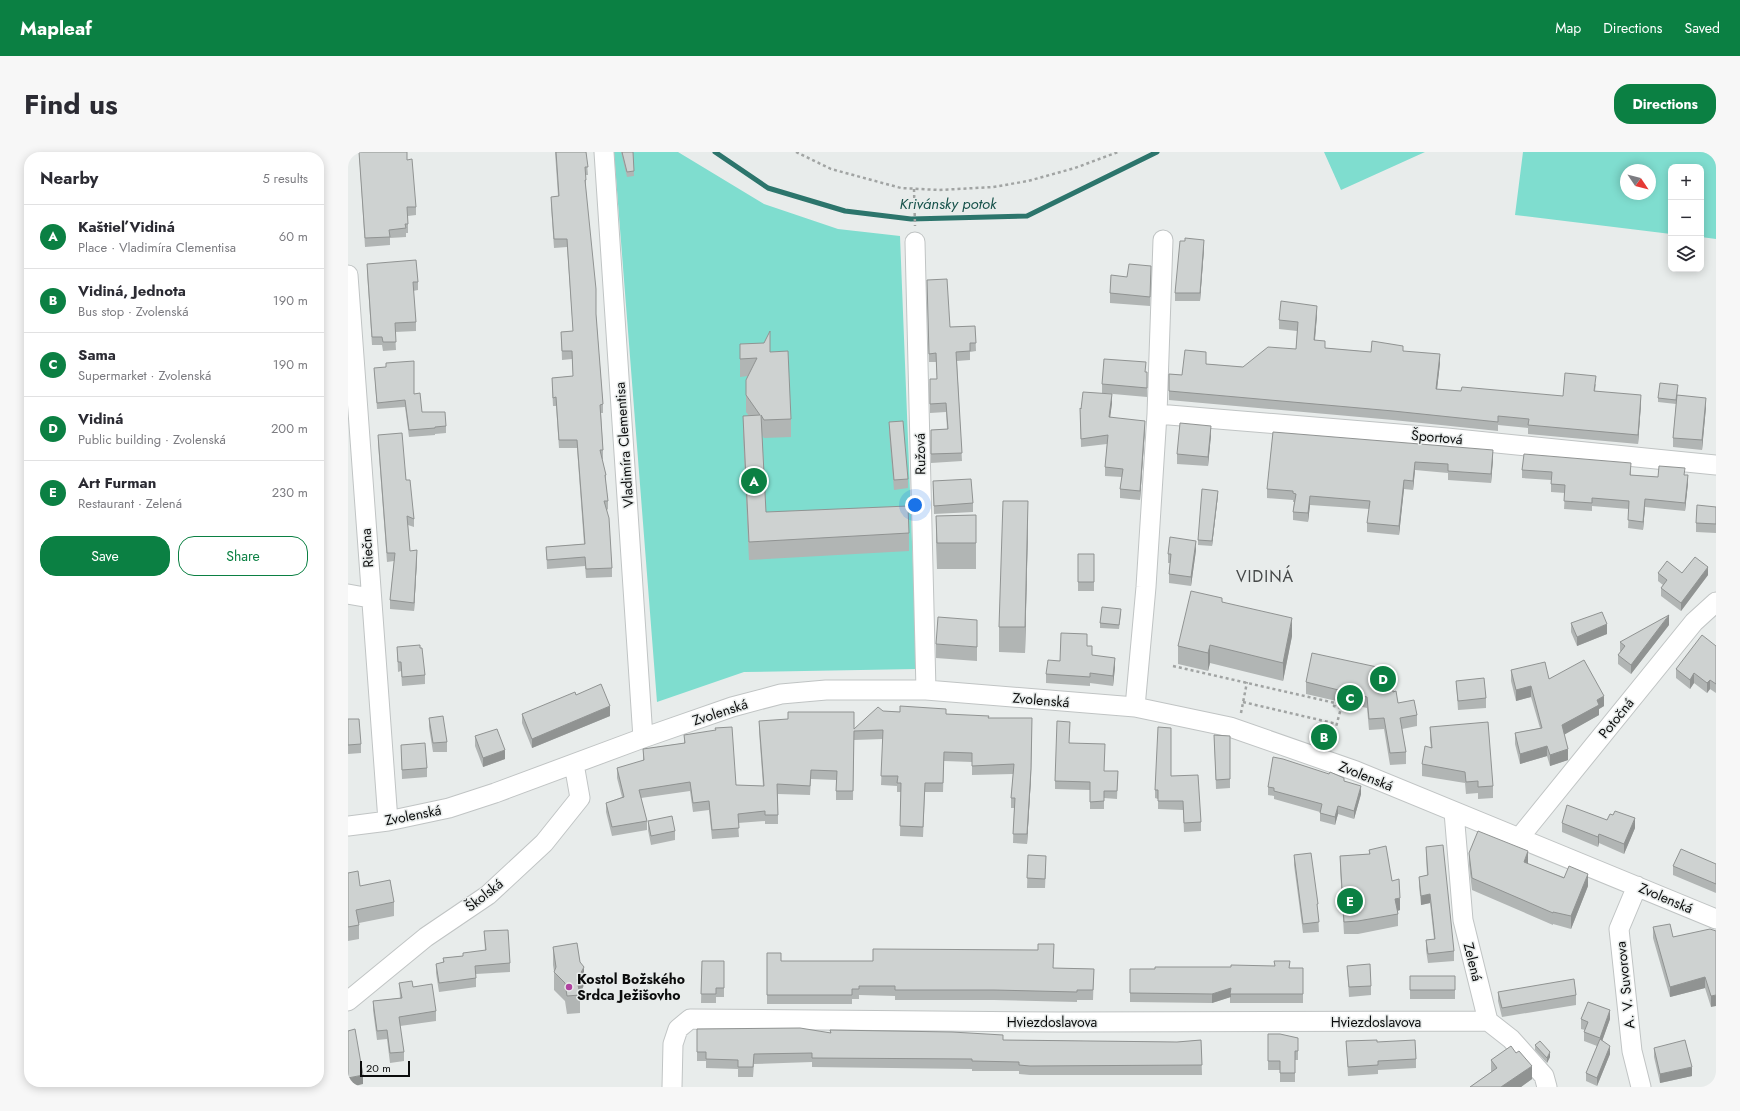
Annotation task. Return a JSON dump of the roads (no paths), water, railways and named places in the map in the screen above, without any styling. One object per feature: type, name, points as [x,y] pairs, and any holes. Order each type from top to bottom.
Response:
[{"type":"street","name":"Vladimíra Clementisa","points":[[604,152],[643,738]]},
{"type":"street","name":"Ružová","points":[[915,236],[926,690]]},
{"type":"street","points":[[1135,707],[1147,579],[1157,414],[1163,240]]},
{"type":"street","name":"Riečna","points":[[348,275],[356,518],[370,598],[388,822]]},
{"type":"street","name":"Športová","points":[[1157,414],[1447,438],[1716,465]]},
{"type":"street","points":[[348,594],[370,598]]},
{"type":"street","name":"Potočná","points":[[1519,838],[1694,622],[1716,602]]},
{"type":"street","name":"Zvolenská","points":[[348,826],[388,822],[449,808],[495,793],[643,738],[732,707],[781,694],[826,690],[926,690],[1135,707],[1230,727],[1317,756],[1716,919]]},
{"type":"street","name":"Školská","points":[[348,1001],[426,937],[488,895],[544,843],[580,798],[574,764]]},
{"type":"street","name":"Zelená","points":[[1454,812],[1463,920],[1488,1021]]},
{"type":"street","name":"A. V. Suvorova","points":[[1637,886],[1619,929],[1632,1051],[1641,1087]]},
{"type":"street","name":"Hviezdoslavova","points":[[672,1087],[674,1044],[678,1029],[690,1019],[1060,1022],[1488,1021]]},
{"type":"street","points":[[1488,1021],[1511,1039],[1544,1076],[1547,1087]]},
{"type":"waterway","name":"Krivánsky potok","points":[[715,152],[768,188],[845,211],[911,219],[1027,216],[1157,152]]},
{"type":"place","name":"Kaštieľ Vidiná","points":[[754,481]]},
{"type":"place","name":"Vidiná","points":[[1383,679]]},
{"type":"place","name":"Sama","points":[[1350,698]]},
{"type":"place","name":"Vidiná, Jednota","points":[[1324,737]]},
{"type":"place","name":"Art Furman","points":[[1350,901]]},
{"type":"place","name":"Kostol Božského Srdca Ježišovho","points":[[569,987]]},
{"type":"district","name":"VIDINÁ","points":[[1265,576]]}]
